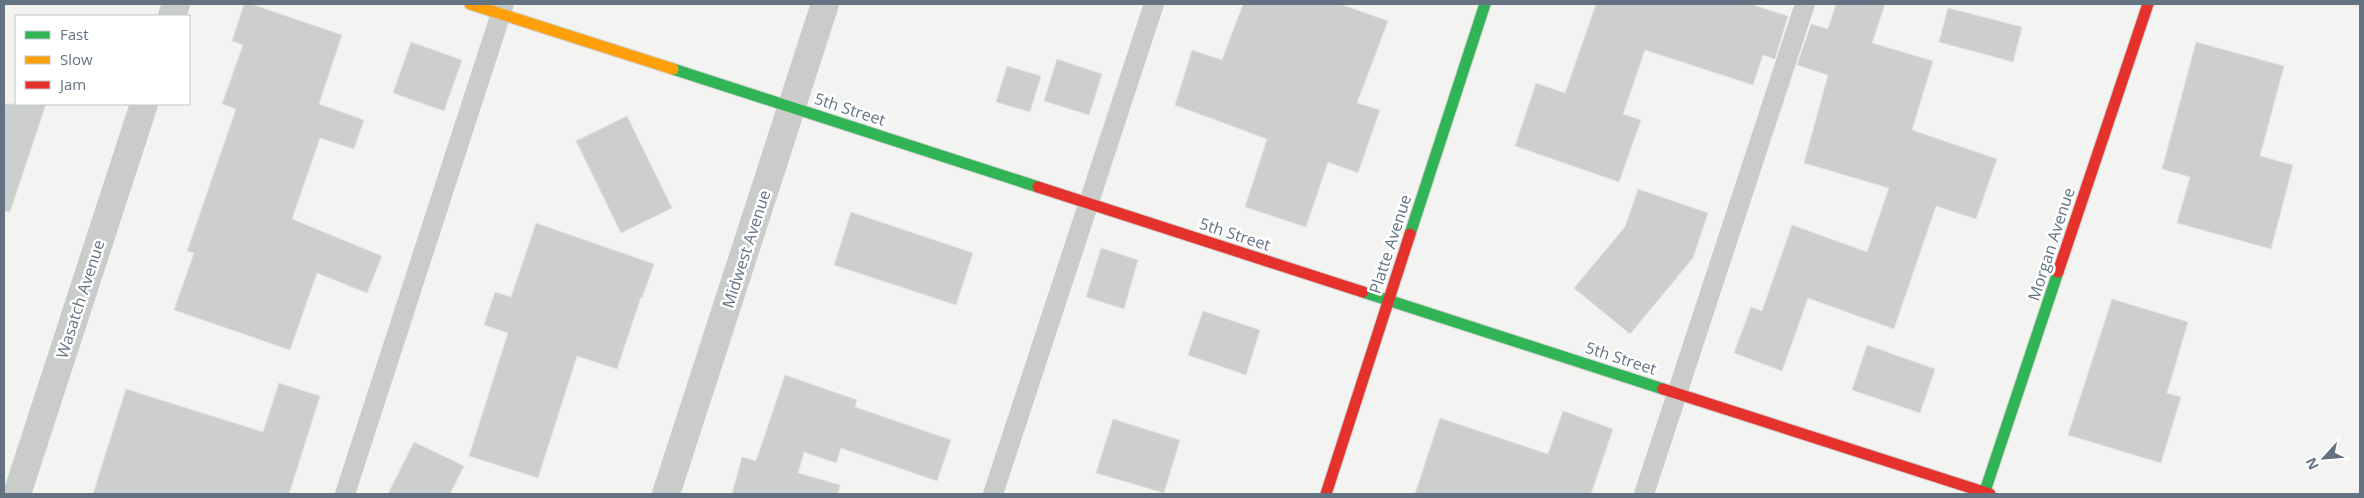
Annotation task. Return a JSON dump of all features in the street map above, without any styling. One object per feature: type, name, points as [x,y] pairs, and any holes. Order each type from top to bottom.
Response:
[{"type":"street","name":"5th Street","points":[[470,4],[503,9],[792,107],[1987,494]]},
{"type":"street","name":"Midwest Avenue","points":[[666,494],[825,4]]},
{"type":"street","name":"Platte Avenue","points":[[1326,494],[1484,4]]},
{"type":"street","name":"Morgan Avenue","points":[[1987,494],[2148,4]]},
{"type":"street","name":"Wasatch Avenue","points":[[17,494],[144,105]]},
{"type":"lane","points":[[993,494],[1154,4]]},
{"type":"lane","points":[[1644,494],[1805,4]]},
{"type":"lane","points":[[345,494],[503,9]]},
{"type":"building","points":[[244,4],[251,4],[342,35],[319,104],[364,120],[354,149],[320,138],[292,219],[382,256],[367,293],[317,273],[290,350],[174,310],[194,253],[187,251],[236,109],[222,104],[243,45],[232,41]]},
{"type":"building","points":[[1243,4],[1340,4],[1388,21],[1357,103],[1380,110],[1358,173],[1328,162],[1306,227],[1245,207],[1267,139],[1175,105],[1192,50],[1222,60]]},
{"type":"building","points":[[1596,4],[1750,4],[1788,16],[1775,59],[1763,55],[1753,85],[1645,50],[1623,114],[1641,120],[1619,182],[1515,146],[1536,83],[1565,93]]},
{"type":"building","points":[[1836,4],[1885,4],[1872,43],[1933,61],[1912,130],[1997,159],[1976,219],[1936,206],[1894,329],[1808,298],[1782,371],[1734,353],[1751,307],[1762,311],[1792,225],[1867,252],[1889,188],[1804,163],[1828,75],[1797,65],[1811,24],[1828,29]]},
{"type":"building","points":[[1948,8],[2022,27],[2013,62],[1939,42]]},
{"type":"building","points":[[411,42],[462,60],[444,111],[393,93]]},
{"type":"building","points":[[2196,42],[2284,66],[2260,156],[2293,165],[2271,249],[2177,223],[2190,177],[2162,169]]},
{"type":"building","points":[[1057,59],[1102,74],[1089,115],[1044,101]]},
{"type":"building","points":[[1007,66],[1041,76],[1030,112],[996,102]]},
{"type":"building","points":[[4,104],[46,105],[10,212],[4,211]]},
{"type":"building","points":[[627,116],[672,208],[621,233],[576,141]]},
{"type":"building","points":[[1638,189],[1708,213],[1693,258],[1630,334],[1574,288],[1625,227]]},
{"type":"building","points":[[851,212],[973,253],[956,305],[834,265]]},
{"type":"building","points":[[536,223],[654,264],[617,369],[577,356],[538,478],[469,456],[508,333],[484,325],[495,292],[511,297]]},
{"type":"building","points":[[1101,248],[1138,260],[1124,309],[1086,297]]},
{"type":"building","points":[[2112,299],[2188,322],[2167,393],[2181,397],[2161,463],[2068,435]]},
{"type":"building","points":[[1203,311],[1260,330],[1246,375],[1188,355]]},
{"type":"building","points":[[1867,345],[1935,369],[1920,413],[1852,390]]},
{"type":"building","points":[[785,375],[857,400],[855,407],[951,440],[937,481],[841,448],[836,463],[804,452],[798,473],[840,485],[838,494],[732,494],[742,457],[756,461]]},
{"type":"building","points":[[279,383],[320,396],[289,494],[93,494],[126,389],[263,432]]},
{"type":"building","points":[[1563,411],[1613,429],[1591,494],[1415,494],[1440,418],[1548,454]]},
{"type":"building","points":[[1113,419],[1180,440],[1164,493],[1096,473]]},
{"type":"building","points":[[414,442],[464,466],[450,494],[388,494]]},
{"type":"traffic: fast","points":[[1410,234],[1485,4]]},
{"type":"traffic: fast","points":[[673,69],[1038,187]]},
{"type":"traffic: fast","points":[[1984,494],[2058,272]]},
{"type":"traffic: fast","points":[[1363,292],[1663,389]]},
{"type":"traffic: slow","points":[[470,4],[673,69]]},
{"type":"traffic: jam","points":[[2058,272],[2148,4]]},
{"type":"traffic: jam","points":[[1038,187],[1363,292]]},
{"type":"traffic: jam","points":[[1326,494],[1410,234]]},
{"type":"traffic: jam","points":[[1663,389],[1990,494]]}]
